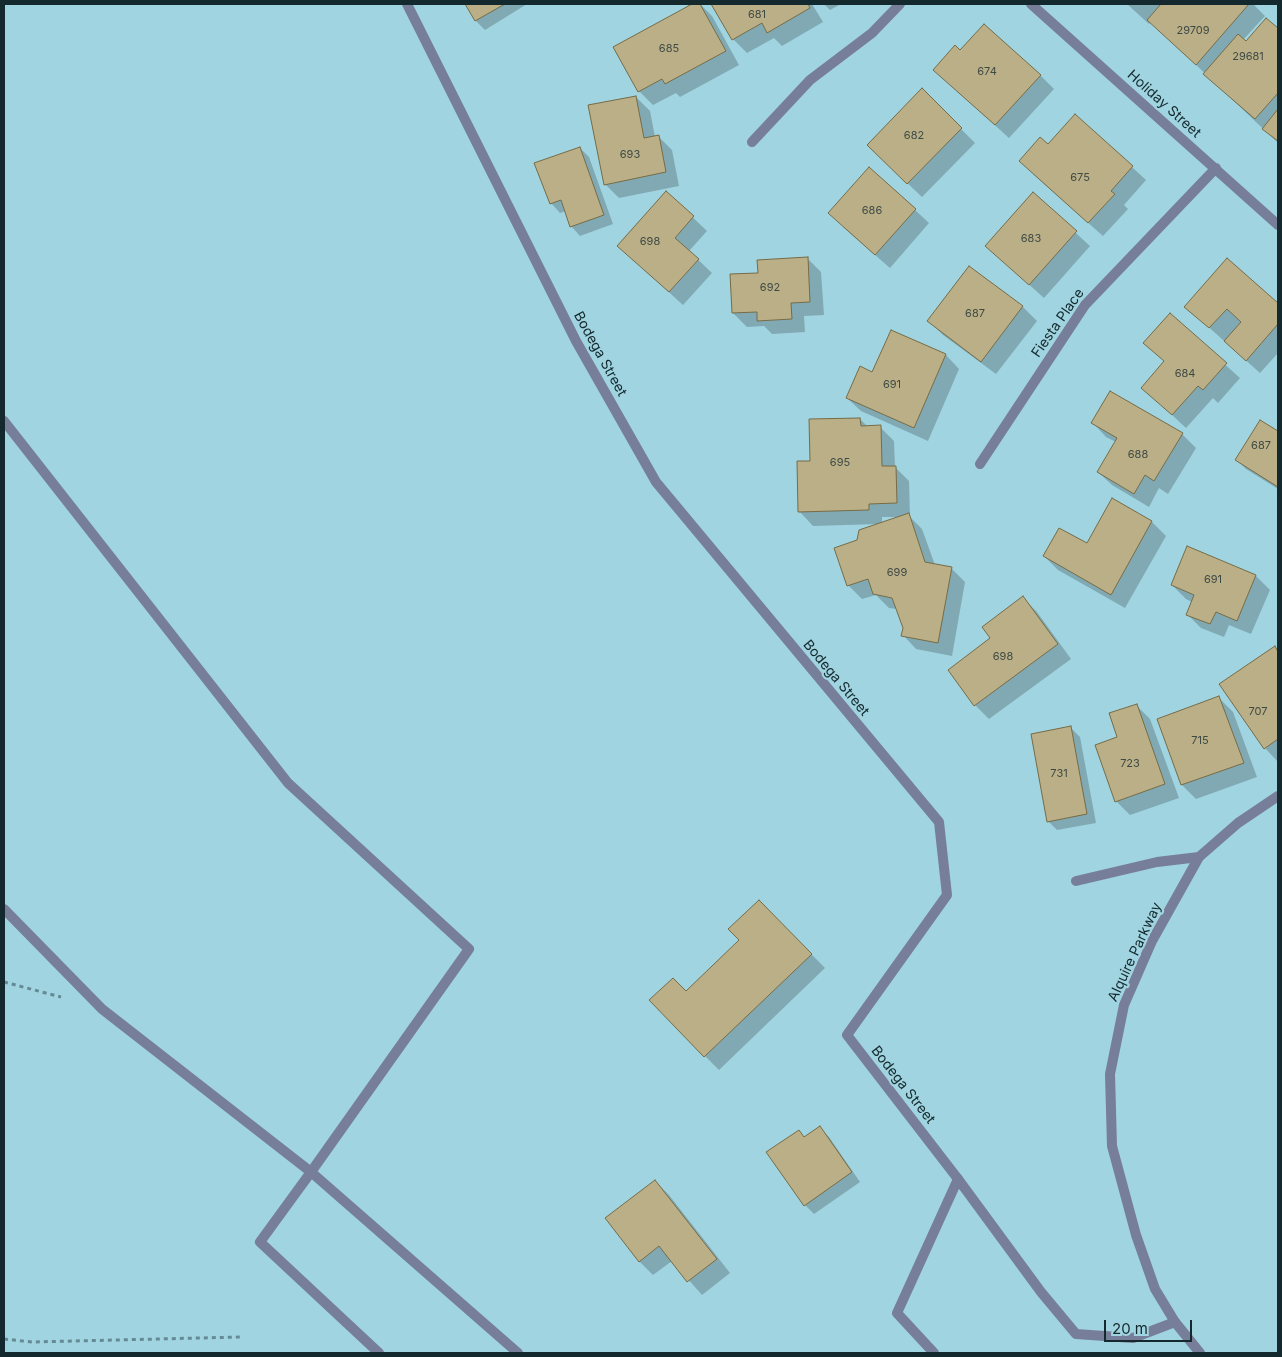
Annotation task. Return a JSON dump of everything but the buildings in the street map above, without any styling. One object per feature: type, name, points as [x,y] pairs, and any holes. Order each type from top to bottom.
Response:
[{"type":"street","name":"Bodega Street","points":[[407,4],[576,341],[656,482],[939,822],[947,895],[848,1035],[958,1179]]},
{"type":"street","points":[[752,142],[810,80],[872,33],[900,4]]},
{"type":"street","name":"Holiday Street","points":[[1031,4],[1278,225]]},
{"type":"street","name":"Fiesta Place","points":[[980,464],[1084,305],[1216,168]]},
{"type":"street","points":[[4,420],[288,784],[469,949],[260,1242],[379,1353]]},
{"type":"street","name":"Alquire Parkway","points":[[1200,1353],[1175,1322],[1155,1290],[1136,1235],[1112,1146],[1110,1074],[1124,1005],[1152,942],[1199,857],[1238,823],[1278,796]]},
{"type":"street","points":[[1076,881],[1157,862],[1199,857]]},
{"type":"street","points":[[4,909],[102,1009],[310,1172],[518,1353]]},
{"type":"street","points":[[934,1353],[897,1313],[958,1179],[1040,1292],[1076,1334],[1133,1338],[1175,1322]]},
{"type":"path","points":[[4,982],[66,999]]},
{"type":"path","points":[[4,1339],[32,1342],[241,1337]]}]
